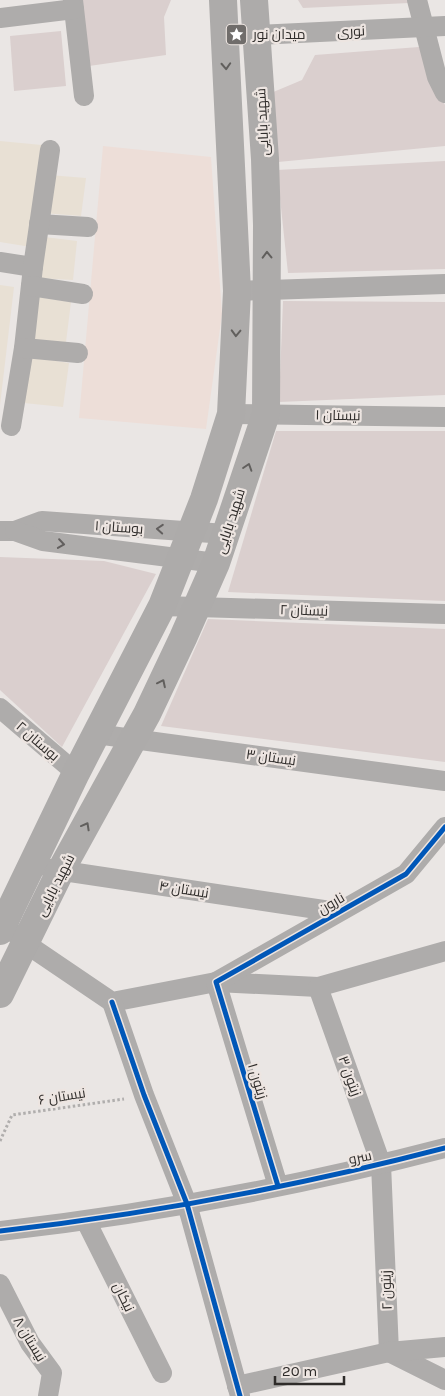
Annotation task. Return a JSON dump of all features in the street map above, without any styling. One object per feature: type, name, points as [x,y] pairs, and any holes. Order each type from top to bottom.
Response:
[{"type":"main road","name":"شهید بابایی","points":[[1,924],[162,606],[192,532],[231,414],[237,290],[223,0]]},
{"type":"main road","name":"شهید بابایی","points":[[0,994],[61,870],[134,738],[197,607],[216,564],[266,414],[268,290],[265,159],[254,0]]},
{"type":"street","points":[[417,0],[422,27],[437,77],[445,93]]},
{"type":"street","points":[[0,18],[73,4],[84,96]]},
{"type":"street","name":"نوری","points":[[257,36],[445,26]]},
{"type":"street","points":[[11,426],[24,348],[50,150]]},
{"type":"street","points":[[39,224],[88,226]]},
{"type":"street","points":[[0,262],[32,276],[83,294]]},
{"type":"street","points":[[237,290],[445,284]]},
{"type":"street","points":[[24,348],[78,354]]},
{"type":"street","name":"نیستان ۱","points":[[231,414],[445,417]]},
{"type":"street","name":"بوستان ۱","points":[[7,531],[42,521],[226,534]]},
{"type":"street","name":"بوستان ۱","points":[[7,531],[43,541],[216,564]]},
{"type":"street","name":"نیستان ۲","points":[[162,606],[445,614]]},
{"type":"street","name":"بوستان ۲","points":[[0,708],[76,773]]},
{"type":"street","name":"نیستان ۳","points":[[96,734],[445,781]]},
{"type":"street","name":"نارون","points":[[216,982],[406,874],[445,827]]},
{"type":"street","name":"نیستان ۴","points":[[30,866],[337,912]]},
{"type":"street","points":[[1,924],[25,944],[112,1002],[144,1096],[187,1204],[238,1391],[389,1352],[445,1347]]},
{"type":"street","points":[[112,1002],[216,982],[318,987],[445,951]]},
{"type":"street","name":"زیتون ۱","points":[[216,982],[278,1186]]},
{"type":"street","name":"زیتون ۳","points":[[318,987],[381,1164]]},
{"type":"street","name":"سرو","points":[[0,1230],[86,1221],[187,1204],[381,1164],[445,1148]]},
{"type":"street","name":"زیتون ۲","points":[[381,1164],[389,1352]]},
{"type":"street","name":"نیکان","points":[[86,1221],[162,1373]]},
{"type":"street","name":"نیستان ۸","points":[[0,1284],[30,1344],[52,1374],[48,1396]]},
{"type":"street","points":[[389,1352],[445,1380]]},
{"type":"shaded area","points":[[0,141],[42,145],[31,247],[0,242]]},
{"type":"shaded area","points":[[103,146],[211,157],[222,314],[206,429],[79,418]]},
{"type":"shaded area","points":[[49,175],[86,178],[81,216],[43,213]]},
{"type":"shaded area","points":[[44,237],[77,241],[73,280],[38,278]]},
{"type":"shaded area","points":[[0,285],[14,287],[0,405]]},
{"type":"shaded area","points":[[38,297],[71,302],[66,342],[31,340]]},
{"type":"shaded area","points":[[30,357],[69,363],[63,407],[24,403]]},
{"type":"building","points":[[81,0],[171,0],[164,17],[166,55],[89,66]]},
{"type":"building","points":[[298,0],[409,0],[409,3],[303,8]]},
{"type":"building","points":[[61,31],[66,86],[14,91],[10,36]]},
{"type":"building","points":[[419,47],[445,105],[445,146],[278,162],[271,93],[302,80],[315,55]]},
{"type":"building","points":[[445,161],[445,269],[288,273],[277,170]]},
{"type":"building","points":[[283,301],[445,302],[445,395],[279,402]]},
{"type":"building","points":[[276,431],[445,431],[445,601],[228,592]]},
{"type":"building","points":[[0,557],[104,561],[156,574],[62,747],[0,690]]},
{"type":"building","points":[[208,619],[445,629],[445,762],[161,726]]},
{"type":"cycle path","points":[[278,1186],[216,982],[406,874],[445,827]]},
{"type":"cycle path","points":[[112,1002],[144,1095],[187,1204],[240,1396]]},
{"type":"cycle path","points":[[0,1231],[112,1216],[224,1197],[335,1175],[445,1148]]},
{"type":"place","name":"میدان نور","points":[[237,34]]}]
